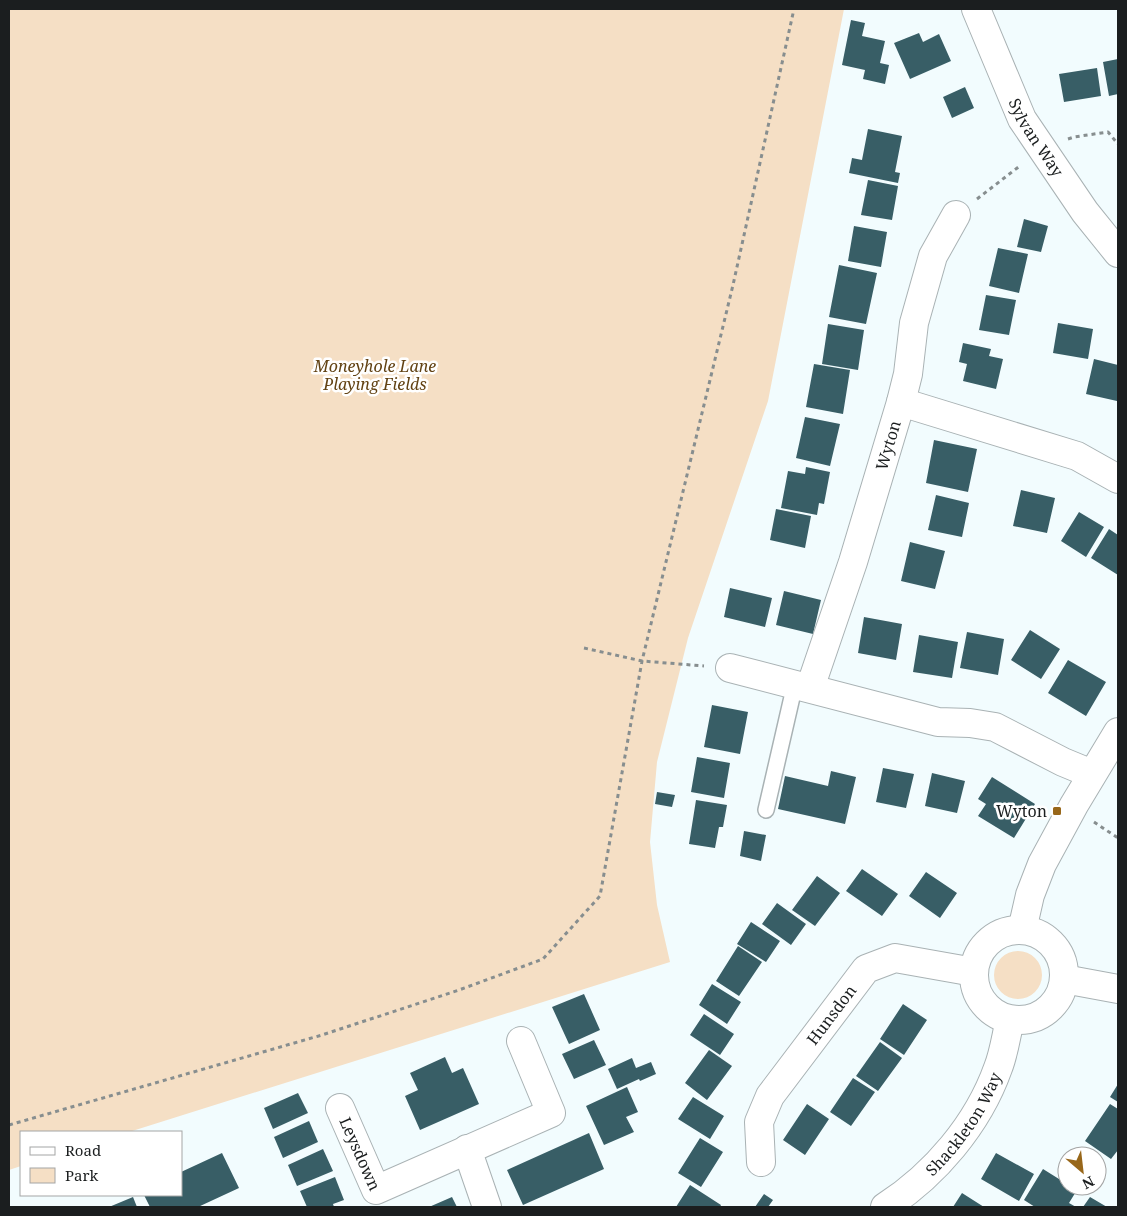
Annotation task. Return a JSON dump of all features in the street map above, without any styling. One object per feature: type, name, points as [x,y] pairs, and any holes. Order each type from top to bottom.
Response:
[{"type":"street","name":"Sylvan Way","points":[[976,9],[1022,119],[1085,212],[1118,254]]},
{"type":"street","name":"Wyton","points":[[803,686],[854,562],[901,402],[908,374],[914,323],[933,256],[956,215]]},
{"type":"street","name":"Wyton","points":[[901,402],[1077,456],[1118,479]]},
{"type":"street","points":[[730,668],[938,722],[970,723],[995,727],[1063,762],[1092,774]]},
{"type":"street","points":[[1022,930],[1030,895],[1042,864],[1092,774],[1118,732]]},
{"type":"street","points":[[1022,930],[1036,933],[1048,941],[1058,952],[1063,965],[1064,979],[1060,994],[1052,1006],[1040,1015],[1025,1020],[1010,1020],[988,1008],[977,991],[974,972],[977,958],[984,946],[1002,934],[1022,930]]},
{"type":"street","name":"Hunsdon","points":[[761,1162],[759,1122],[770,1096],[866,969],[895,958],[974,972]]},
{"type":"street","points":[[1064,979],[1118,989]]},
{"type":"street","name":"Shackleton Way","points":[[885,1207],[904,1195],[955,1144],[981,1106],[998,1068],[1010,1020]]},
{"type":"street","name":"Leysdown","points":[[340,1108],[376,1190],[551,1113],[521,1042]]},
{"type":"street","points":[[467,1150],[487,1207]]},
{"type":"lane","points":[[766,810],[803,686]]},
{"type":"path","points":[[9,1125],[322,1035],[459,990],[542,959],[600,896],[642,661],[733,285],[794,9]]},
{"type":"path","points":[[584,648],[642,661],[730,668]]},
{"type":"green space","name":"Moneyhole Lane Playing Fields","points":[[9,9],[844,9],[768,401],[688,638],[657,762],[650,842],[657,905],[670,962],[132,1131],[20,1131],[20,1166],[9,1170]]},
{"type":"green space","points":[[1018,951],[1027,953],[1035,958],[1040,966],[1042,975],[1040,984],[1035,992],[1027,997],[1018,999],[1009,997],[1001,992],[996,984],[994,975],[996,966],[1001,958],[1009,953]]},
{"type":"building","points":[[851,20],[865,23],[862,36],[885,41],[880,63],[889,65],[885,84],[863,79],[865,70],[842,65]]},
{"type":"building","points":[[919,33],[923,42],[939,34],[951,61],[910,79],[894,43]]},
{"type":"building","points":[[1118,59],[1118,94],[1109,96],[1103,62]]},
{"type":"building","points":[[1097,68],[1101,96],[1064,102],[1059,74]]},
{"type":"building","points":[[965,87],[974,108],[952,118],[943,97]]},
{"type":"building","points":[[868,129],[902,136],[895,172],[900,173],[898,183],[849,173],[852,158],[862,160]]},
{"type":"building","points":[[868,180],[898,186],[892,220],[861,215]]},
{"type":"building","points":[[1024,219],[1048,226],[1041,252],[1017,247]]},
{"type":"building","points":[[854,226],[887,232],[881,267],[848,261]]},
{"type":"building","points":[[998,248],[1028,254],[1019,293],[989,286]]},
{"type":"building","points":[[839,265],[877,273],[866,324],[829,317]]},
{"type":"building","points":[[986,295],[1016,300],[1009,335],[979,330]]},
{"type":"building","points":[[1058,323],[1093,329],[1088,359],[1053,353]]},
{"type":"building","points":[[828,324],[864,330],[858,370],[822,364]]},
{"type":"building","points":[[963,343],[991,349],[989,356],[1003,359],[996,389],[963,381],[967,364],[959,362]]},
{"type":"building","points":[[1094,359],[1118,365],[1117,401],[1086,394]]},
{"type":"building","points":[[814,364],[850,370],[843,414],[806,407]]},
{"type":"building","points":[[805,417],[840,424],[830,466],[796,458]]},
{"type":"building","points":[[934,440],[977,449],[968,492],[926,483]]},
{"type":"building","points":[[806,467],[830,472],[824,504],[819,503],[817,515],[781,508],[788,471],[805,474]]},
{"type":"building","points":[[1021,490],[1055,498],[1047,533],[1013,526]]},
{"type":"building","points":[[936,495],[969,503],[962,537],[928,530]]},
{"type":"building","points":[[776,509],[811,516],[805,548],[770,540]]},
{"type":"building","points":[[1079,512],[1104,527],[1086,557],[1061,541]]},
{"type":"building","points":[[1109,529],[1118,535],[1118,575],[1091,558]]},
{"type":"building","points":[[910,542],[945,551],[935,589],[901,581]]},
{"type":"building","points":[[730,588],[772,598],[765,627],[724,617]]},
{"type":"building","points":[[784,591],[821,600],[813,634],[776,625]]},
{"type":"building","points":[[864,617],[902,624],[896,660],[858,653]]},
{"type":"building","points":[[1030,630],[1060,649],[1041,679],[1011,660]]},
{"type":"building","points":[[967,632],[1004,639],[998,675],[960,668]]},
{"type":"building","points":[[919,635],[958,642],[952,678],[913,672]]},
{"type":"building","points":[[1068,660],[1106,682],[1086,716],[1048,693]]},
{"type":"building","points":[[712,705],[748,712],[740,754],[704,747]]},
{"type":"building","points":[[697,757],[730,763],[724,798],[691,792]]},
{"type":"building","points":[[883,768],[914,774],[906,808],[876,802]]},
{"type":"building","points":[[831,771],[856,777],[845,824],[778,809],[785,776],[828,786]]},
{"type":"building","points":[[932,773],[965,781],[957,813],[925,806]]},
{"type":"building","points":[[992,777],[1035,804],[1014,838],[978,816],[986,804],[978,799]]},
{"type":"building","points":[[657,792],[675,795],[672,807],[655,804]]},
{"type":"building","points":[[696,800],[727,805],[723,827],[719,827],[715,848],[689,844]]},
{"type":"building","points":[[744,831],[766,835],[761,861],[740,856]]},
{"type":"building","points":[[862,869],[898,894],[882,916],[846,891]]},
{"type":"building","points":[[926,872],[957,893],[940,918],[909,896]]},
{"type":"building","points":[[817,876],[840,893],[815,926],[792,910]]},
{"type":"building","points":[[777,903],[806,924],[791,945],[762,924]]},
{"type":"building","points":[[751,922],[780,941],[766,962],[737,944]]},
{"type":"building","points":[[738,946],[762,962],[739,996],[716,981]]},
{"type":"building","points":[[712,984],[741,1002],[727,1024],[699,1005]]},
{"type":"building","points":[[584,994],[600,1030],[569,1044],[552,1007]]},
{"type":"building","points":[[903,1004],[927,1020],[904,1055],[880,1039]]},
{"type":"building","points":[[704,1014],[734,1034],[720,1055],[690,1035]]},
{"type":"building","points":[[594,1040],[606,1065],[574,1079],[562,1054]]},
{"type":"building","points":[[880,1042],[902,1058],[878,1091],[856,1076]]},
{"type":"building","points":[[709,1050],[732,1066],[707,1100],[685,1083]]},
{"type":"building","points":[[445,1057],[452,1073],[463,1068],[479,1104],[420,1130],[405,1096],[418,1090],[410,1073]]},
{"type":"building","points":[[632,1058],[636,1068],[651,1062],[656,1074],[617,1089],[608,1069]]},
{"type":"building","points":[[853,1078],[875,1092],[851,1126],[830,1112]]},
{"type":"building","points":[[1118,1084],[1118,1102],[1110,1097]]},
{"type":"building","points":[[627,1087],[638,1112],[626,1117],[634,1132],[604,1145],[586,1106]]},
{"type":"building","points":[[298,1093],[308,1113],[273,1129],[264,1108]]},
{"type":"building","points":[[693,1097],[724,1116],[710,1139],[678,1119]]},
{"type":"building","points":[[807,1104],[829,1119],[805,1155],[783,1140]]},
{"type":"building","points":[[1110,1104],[1118,1109],[1118,1150],[1111,1159],[1107,1156],[1107,1146],[1092,1146],[1085,1141]]},
{"type":"building","points":[[309,1121],[318,1142],[283,1158],[274,1137]]},
{"type":"building","points":[[589,1133],[604,1169],[523,1205],[507,1170]]},
{"type":"building","points":[[700,1138],[723,1152],[701,1187],[678,1173]]},
{"type":"building","points":[[323,1149],[333,1171],[297,1186],[288,1165]]},
{"type":"building","points":[[222,1153],[239,1188],[198,1207],[150,1207],[144,1196],[182,1196],[182,1172]]},
{"type":"building","points":[[996,1153],[1034,1174],[1019,1201],[981,1179]]},
{"type":"building","points":[[1043,1169],[1057,1178],[1057,1196],[1073,1196],[1069,1203],[1076,1207],[1035,1207],[1024,1200]]},
{"type":"building","points":[[335,1177],[344,1200],[333,1204],[334,1207],[307,1207],[300,1191]]},
{"type":"building","points":[[690,1185],[721,1205],[720,1207],[676,1207]]},
{"type":"building","points":[[962,1193],[984,1207],[953,1207]]},
{"type":"building","points":[[764,1194],[773,1200],[768,1207],[755,1207]]},
{"type":"building","points":[[133,1197],[137,1207],[109,1207]]},
{"type":"building","points":[[452,1197],[457,1207],[429,1207]]},
{"type":"building","points":[[1090,1197],[1107,1207],[1083,1207]]},
{"type":"place","name":"Wyton","points":[[1057,811]]}]
